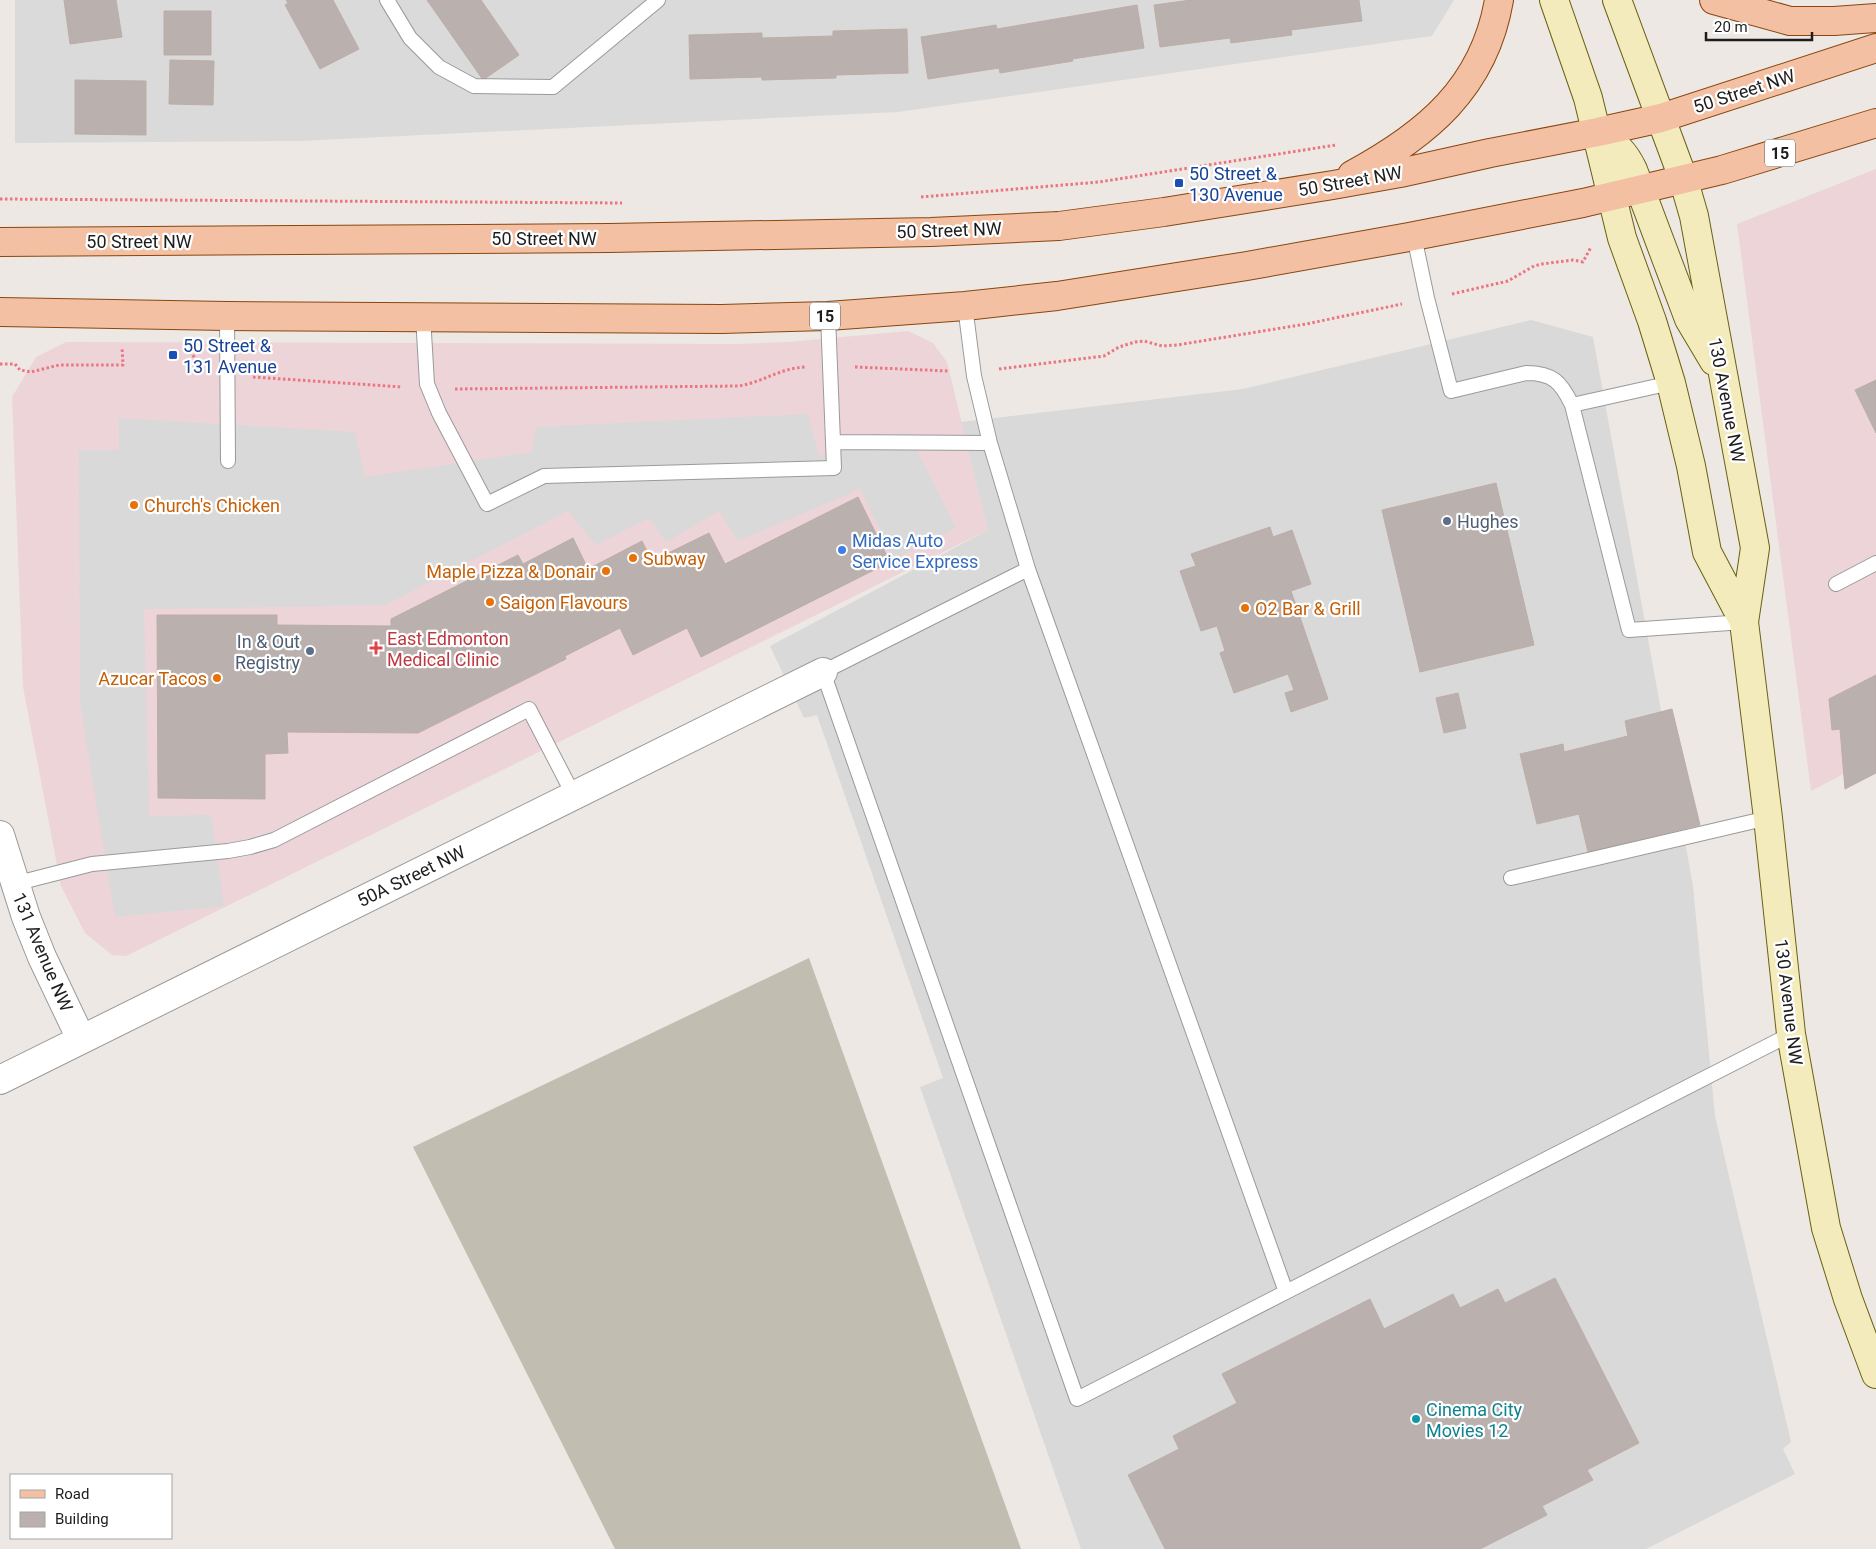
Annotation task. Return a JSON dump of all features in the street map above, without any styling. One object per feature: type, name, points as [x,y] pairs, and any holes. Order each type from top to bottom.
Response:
[{"type":"main road","points":[[1334,185],[1373,164],[1414,137],[1437,117],[1458,94],[1475,69],[1488,41],[1499,0]]},
{"type":"main road","points":[[1714,0],[1790,21],[1834,21],[1876,18]]},
{"type":"main road","name":"50 Street NW","points":[[0,242],[599,238],[931,232],[1059,226],[1164,212],[1334,185],[1598,132],[1661,118],[1876,48]]},
{"type":"main road","name":"15","points":[[1683,178],[1722,170],[1876,123]]},
{"type":"main road","points":[[1640,189],[1683,178]]},
{"type":"main road","name":"15","points":[[0,312],[227,316],[722,319],[828,316],[964,306],[1057,296],[1154,281],[1414,236],[1640,189]]},
{"type":"street","name":"130 Avenue NW","points":[[1554,0],[1598,132],[1622,238],[1652,321],[1671,383],[1691,466],[1707,552],[1744,622]]},
{"type":"street","name":"130 Avenue NW","points":[[1617,0],[1683,178],[1694,216],[1754,548],[1744,622],[1768,818],[1791,1034],[1826,1228],[1848,1299],[1875,1371]]},
{"type":"street","points":[[1598,132],[1613,142],[1625,154],[1633,170],[1689,319],[1723,378]]},
{"type":"street","name":"50A Street NW","points":[[0,1080],[823,672]]},
{"type":"street","name":"131 Avenue NW","points":[[0,835],[14,884],[42,958],[81,1039]]},
{"type":"lane","points":[[387,0],[410,38],[439,67],[474,86],[553,87],[658,0]]},
{"type":"lane","points":[[1414,236],[1450,391],[1526,372],[1539,373],[1557,381],[1565,391],[1572,405],[1629,630],[1744,622]]},
{"type":"lane","points":[[964,306],[973,372],[990,443],[1028,569],[1286,1292]]},
{"type":"lane","points":[[227,316],[228,461]]},
{"type":"lane","points":[[422,316],[427,384],[487,504],[544,476],[834,468],[828,316]]},
{"type":"lane","points":[[1572,405],[1671,383]]},
{"type":"lane","points":[[833,442],[990,443]]},
{"type":"lane","points":[[1836,584],[1876,563]]},
{"type":"lane","points":[[1028,569],[823,672],[1077,1400],[1791,1034]]},
{"type":"lane","points":[[14,884],[92,864],[228,851],[274,840],[529,709],[574,796]]},
{"type":"lane","points":[[1511,878],[1768,818]]},
{"type":"path","points":[[914,198],[1099,182],[1341,144]]},
{"type":"path","points":[[0,200],[624,203]]},
{"type":"path","points":[[178,346],[190,351],[201,373],[430,390],[739,386],[789,368],[830,366],[973,372],[1104,356],[1119,347],[1135,342],[1144,341],[1162,346],[1177,345],[1306,324],[1508,281],[1534,266],[1542,264],[1573,260],[1583,262],[1593,244]]},
{"type":"path","points":[[0,364],[15,364],[20,370],[31,372],[59,365],[123,365],[122,347],[131,347]]},
{"type":"shaded area","points":[[15,0],[1454,0],[1432,36],[898,112],[300,141],[15,143]]},
{"type":"shaded area","points":[[1876,169],[1876,757],[1811,791],[1737,224]]},
{"type":"shaded area","points":[[1531,320],[1593,337],[1693,886],[1715,1116],[1791,1442],[1783,1449],[1795,1474],[1646,1549],[1081,1549],[920,1087],[943,1078],[817,715],[804,718],[770,646],[988,530],[961,422],[1243,389]]},
{"type":"shaded area","points":[[908,331],[933,343],[947,362],[988,530],[126,956],[112,955],[85,933],[61,886],[23,687],[12,397],[36,357],[66,342],[736,344],[788,342]]},
{"type":"shaded area","points":[[808,414],[819,456],[908,433],[956,528],[894,559],[860,489],[738,541],[719,511],[666,542],[649,518],[596,545],[568,511],[385,605],[144,609],[149,816],[211,815],[224,906],[115,917],[80,703],[79,450],[119,450],[119,418],[355,432],[365,477],[532,452],[536,427]]},
{"type":"shaded area","points":[[809,958],[1021,1549],[615,1549],[413,1147]]},
{"type":"building","points":[[64,0],[116,0],[122,37],[70,44]]},
{"type":"building","points":[[286,0],[333,0],[359,49],[320,69],[285,5],[288,3]]},
{"type":"building","points":[[427,0],[481,0],[519,55],[483,80]]},
{"type":"building","points":[[1191,0],[1359,0],[1362,21],[1291,30],[1292,35],[1231,43],[1230,38],[1160,47],[1154,5]]},
{"type":"building","points":[[1137,5],[1144,48],[1000,73],[999,68],[928,79],[921,37],[996,25],[997,29]]},
{"type":"building","points":[[164,11],[211,11],[211,55],[164,55]]},
{"type":"building","points":[[907,29],[908,73],[836,75],[836,78],[762,80],[762,77],[690,79],[689,35],[762,33],[762,38],[833,36],[833,31]]},
{"type":"building","points":[[170,60],[214,61],[213,105],[169,104]]},
{"type":"building","points":[[75,80],[146,81],[146,135],[75,134]]},
{"type":"building","points":[[1876,380],[1876,433],[1855,390]]},
{"type":"building","points":[[1496,483],[1534,645],[1420,672],[1382,510]]},
{"type":"building","points":[[858,497],[890,562],[701,657],[687,628],[633,655],[620,628],[565,656],[566,659],[418,733],[287,732],[288,753],[265,754],[265,799],[158,798],[157,615],[277,615],[277,625],[391,626],[391,619],[518,555],[523,564],[573,538],[588,569],[642,541],[652,561],[709,533],[725,564]]},
{"type":"building","name":"O2 Bar & Grill","points":[[1270,527],[1273,537],[1292,530],[1311,584],[1291,591],[1328,699],[1291,712],[1285,693],[1294,690],[1288,674],[1234,693],[1220,653],[1225,651],[1217,626],[1201,631],[1180,571],[1196,566],[1191,554]]},
{"type":"building","points":[[1876,675],[1876,773],[1845,789],[1840,729],[1832,730],[1829,699]]},
{"type":"building","points":[[1458,693],[1466,728],[1444,733],[1436,698]]},
{"type":"building","points":[[1672,709],[1700,825],[1588,852],[1579,814],[1537,824],[1520,754],[1563,744],[1564,752],[1628,736],[1625,721]]},
{"type":"building","name":"Cinema City Movies 12","points":[[1555,1278],[1639,1443],[1587,1470],[1593,1480],[1542,1506],[1547,1515],[1480,1549],[1165,1549],[1128,1475],[1179,1449],[1173,1436],[1237,1403],[1222,1374],[1370,1299],[1384,1329],[1453,1294],[1460,1308],[1498,1289],[1505,1303]]},
{"type":"place","name":"50 Street & 130 Avenue","points":[[1179,183]]},
{"type":"place","name":"50 Street & 131 Avenue","points":[[173,355]]},
{"type":"place","name":"Church's Chicken","points":[[134,505]]},
{"type":"place","name":"Hughes","points":[[1447,521]]},
{"type":"place","name":"Midas Auto Service Express","points":[[842,550]]},
{"type":"place","name":"Subway","points":[[633,558]]},
{"type":"place","name":"Maple Pizza & Donair","points":[[606,571]]},
{"type":"place","name":"Saigon Flavours","points":[[490,602]]},
{"type":"place","name":"O2 Bar & Grill","points":[[1245,608]]},
{"type":"place","name":"East Edmonton Medical Clinic","points":[[376,648]]},
{"type":"place","name":"In & Out Registry","points":[[310,651]]},
{"type":"place","name":"Azucar Tacos","points":[[217,678]]},
{"type":"place","name":"Cinema City Movies 12","points":[[1416,1419]]}]
